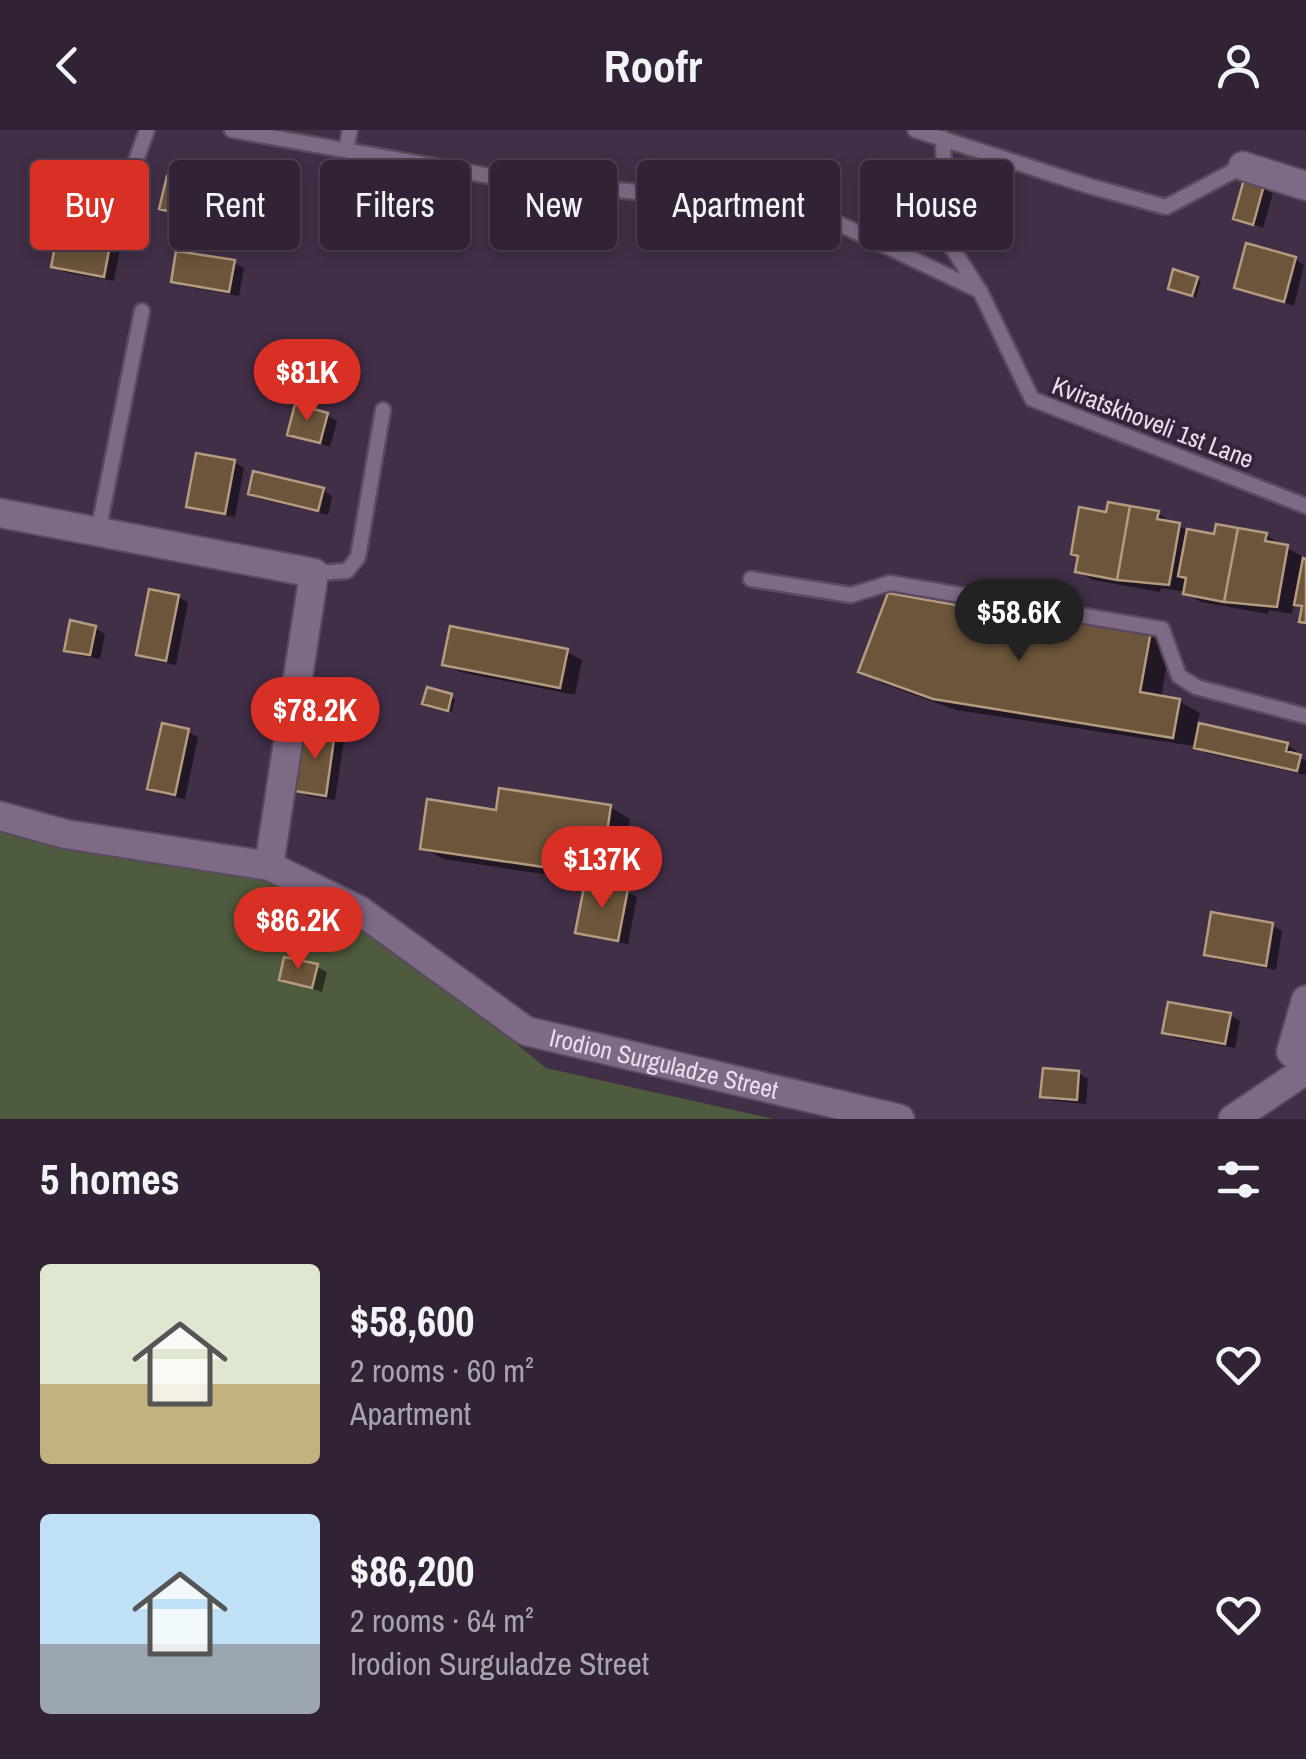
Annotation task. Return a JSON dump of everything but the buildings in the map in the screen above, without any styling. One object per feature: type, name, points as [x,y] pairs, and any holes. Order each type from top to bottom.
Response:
[{"type":"street","points":[[1243,166],[1306,186]]},
{"type":"street","points":[[0,513],[314,573],[268,866]]},
{"type":"street","name":"Irodion Surguladze Street","points":[[0,816],[66,834],[268,866],[360,910],[526,1031],[900,1119]]},
{"type":"street","points":[[1233,1119],[1306,1067],[1292,1052],[1306,1000]]},
{"type":"lane","points":[[136,160],[147,130]]},
{"type":"lane","points":[[232,130],[506,180],[808,209],[980,290]]},
{"type":"lane","points":[[346,150],[350,130]]},
{"type":"lane","points":[[915,130],[1166,208],[1243,166]]},
{"type":"lane","name":"Kviratskhoveli 1st Lane","points":[[942,138],[946,238],[980,290],[1032,399],[1306,506]]},
{"type":"lane","points":[[98,532],[142,311]]},
{"type":"lane","points":[[314,573],[347,571],[358,557],[383,410]]},
{"type":"lane","points":[[752,579],[852,595],[890,583],[1162,629],[1179,676],[1196,686],[1306,716]]},
{"type":"green space","points":[[0,815],[335,895],[546,1068],[774,1119],[0,1119]]}]
